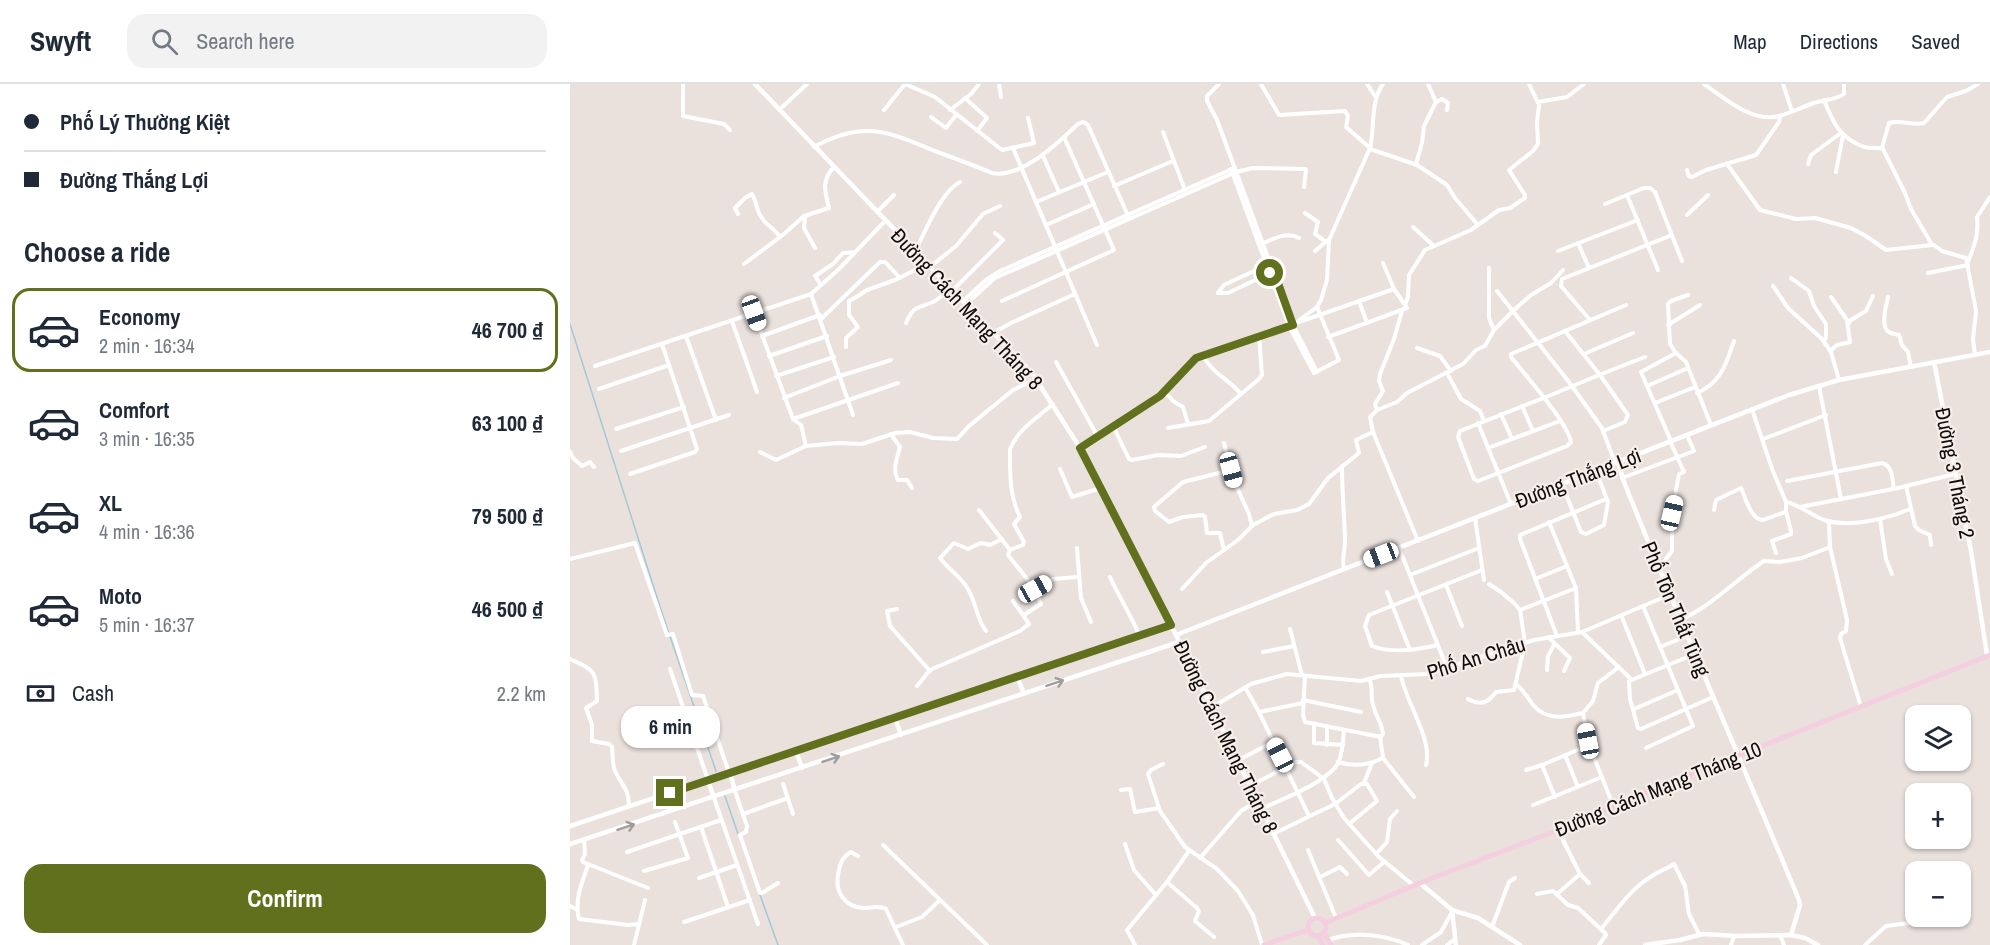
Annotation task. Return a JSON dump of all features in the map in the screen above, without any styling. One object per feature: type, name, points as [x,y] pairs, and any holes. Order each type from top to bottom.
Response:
[{"type":"main road","name":"Đường Cách Mạng Tháng 10","points":[[1325,923],[1989,655]]},
{"type":"main road","points":[[1324,933],[1318,936],[1312,935],[1308,930],[1309,923],[1315,918],[1321,919],[1325,923],[1324,933],[1329,942]]},
{"type":"main road","points":[[1263,945],[1308,930]]},
{"type":"main road","points":[[1318,936],[1323,945]]},
{"type":"street","points":[[683,84],[683,116],[724,124],[730,130]]},
{"type":"street","name":"Đường Cách Mạng Tháng 8","points":[[755,84],[1036,379],[1053,404],[1080,448],[1171,625],[1315,918]]},
{"type":"street","points":[[778,110],[807,84]]},
{"type":"street","points":[[950,110],[980,84]]},
{"type":"street","points":[[999,84],[1001,97]]},
{"type":"street","points":[[1219,84],[1207,99],[1217,120],[1291,325],[1316,372],[1339,360],[1317,307]]},
{"type":"street","points":[[1261,84],[1279,115],[1345,111],[1348,116],[1346,127],[1370,148],[1416,164],[1447,185],[1478,225]]},
{"type":"street","points":[[1367,84],[1376,97]]},
{"type":"street","points":[[1315,251],[1327,240],[1370,148],[1376,97],[1383,84]]},
{"type":"street","points":[[1428,84],[1436,102]]},
{"type":"street","points":[[1328,337],[1407,308],[1405,305],[1408,297],[1410,271],[1423,253],[1467,232],[1499,210],[1510,208],[1526,196],[1509,169],[1533,151],[1538,144],[1538,102],[1529,84]]},
{"type":"street","points":[[1538,102],[1567,97],[1584,84]]},
{"type":"street","points":[[1705,84],[1748,112],[1765,117],[1780,116],[1824,100],[1843,96],[1844,84]]},
{"type":"street","points":[[1783,84],[1792,111]]},
{"type":"street","points":[[1975,355],[1973,339],[1976,311],[1968,264],[1964,257],[1942,251],[1933,245],[1911,209],[1882,148],[1889,123],[1915,125],[1924,123],[1947,97],[1966,91],[1978,84]]},
{"type":"street","points":[[884,110],[907,85],[935,97],[999,149],[1006,150],[1034,143],[1028,118]]},
{"type":"street","points":[[965,98],[987,118],[977,131]]},
{"type":"street","points":[[1416,164],[1423,129],[1436,102],[1442,99],[1448,103],[1447,110]]},
{"type":"street","points":[[1824,100],[1841,134],[1864,147],[1882,148]]},
{"type":"street","points":[[931,117],[946,128],[956,114]]},
{"type":"street","points":[[1687,170],[1689,176],[1692,177],[1756,155],[1779,122],[1780,116]]},
{"type":"street","points":[[814,147],[837,136],[864,130],[879,131],[904,137],[992,173],[1004,173],[1043,156],[1078,124],[1086,123],[1128,217]]},
{"type":"street","points":[[1163,132],[1185,191]]},
{"type":"street","points":[[1808,164],[1811,155],[1841,134]]},
{"type":"street","points":[[1836,172],[1841,134]]},
{"type":"street","points":[[1002,301],[1113,252],[1114,249],[1064,137]]},
{"type":"street","points":[[1013,148],[1097,345]]},
{"type":"street","points":[[1043,156],[1059,192]]},
{"type":"street","points":[[1114,186],[1173,160]]},
{"type":"street","points":[[1727,164],[1760,210],[1796,219],[1815,218],[1851,228],[1886,250],[1933,245]]},
{"type":"street","points":[[744,264],[805,216],[829,208],[825,180],[834,167]]},
{"type":"street","points":[[964,303],[993,280],[1034,258],[1234,170],[1305,169],[1304,187]]},
{"type":"street","points":[[1234,170],[1263,243],[1269,265]]},
{"type":"street","points":[[1036,202],[1108,172]]},
{"type":"street","points":[[915,252],[940,205],[955,184],[960,182]]},
{"type":"street","points":[[1605,204],[1650,188],[1655,192],[1683,261]]},
{"type":"street","points":[[738,214],[735,208],[752,194],[757,201],[761,217],[774,228],[780,237]]},
{"type":"street","points":[[877,212],[894,195]]},
{"type":"street","points":[[1627,195],[1658,270]]},
{"type":"street","points":[[1687,214],[1708,195]]},
{"type":"street","points":[[1968,264],[1979,230],[1977,217],[1990,197]]},
{"type":"street","points":[[1046,225],[1094,204]]},
{"type":"street","points":[[846,347],[846,339],[858,327],[849,315],[849,301],[877,285],[929,266],[951,250],[983,214],[1000,206]]},
{"type":"street","points":[[1305,213],[1318,222],[1314,232],[1327,240]]},
{"type":"street","points":[[805,216],[804,228],[815,248]]},
{"type":"street","points":[[1558,251],[1638,220]]},
{"type":"street","points":[[595,366],[811,294],[885,221]]},
{"type":"street","points":[[1413,227],[1434,246]]},
{"type":"street","points":[[906,324],[911,313],[918,306],[934,301],[951,290],[1003,240],[995,233]]},
{"type":"street","points":[[1263,243],[1284,235],[1295,235],[1299,238]]},
{"type":"street","points":[[1590,320],[1562,286],[1562,279],[1672,235]]},
{"type":"street","points":[[1291,325],[1317,307],[1321,300],[1328,280],[1327,240]]},
{"type":"street","points":[[1578,243],[1589,268]]},
{"type":"street","points":[[821,285],[815,276],[833,264],[843,253],[855,252]]},
{"type":"street","points":[[762,336],[820,317],[880,262],[885,262],[900,278]]},
{"type":"street","points":[[1383,263],[1394,289],[1405,305]]},
{"type":"street","points":[[1928,273],[1968,264]]},
{"type":"street","points":[[1269,265],[1224,285],[1218,293],[1228,292],[1272,272]]},
{"type":"street","points":[[1489,268],[1489,318],[1494,330]]},
{"type":"street","points":[[1418,541],[1373,432],[1370,417],[1377,410],[1397,402],[1407,393],[1463,364],[1476,350],[1485,346],[1494,330],[1513,311],[1531,295],[1551,283],[1563,270]]},
{"type":"street","points":[[1791,278],[1809,291],[1814,306],[1826,324],[1824,341]]},
{"type":"street","points":[[1773,286],[1788,308],[1824,341],[1830,351],[1839,380]]},
{"type":"street","points":[[1080,448],[1164,391],[1189,363],[1203,355],[1394,289]]},
{"type":"street","points":[[1497,291],[1572,386],[1603,431],[1616,463]]},
{"type":"street","points":[[811,294],[853,415]]},
{"type":"street","points":[[993,333],[1075,294]]},
{"type":"street","points":[[1688,295],[1669,302],[1670,344],[1676,353],[1685,359],[1711,425]]},
{"type":"street","points":[[1848,324],[1866,311],[1873,296]]},
{"type":"street","points":[[1830,297],[1846,318],[1850,342],[1837,345],[1830,351]]},
{"type":"street","points":[[1888,297],[1885,314],[1886,328],[1888,332],[1899,334],[1901,344],[1908,352],[1911,367]]},
{"type":"street","points":[[1359,301],[1367,323]]},
{"type":"street","points":[[1626,305],[1511,354],[1511,357],[1544,398],[1570,436],[1570,444],[1499,474],[1478,481],[1474,479],[1458,434],[1478,423],[1544,398],[1645,357]]},
{"type":"street","points":[[1668,325],[1700,305]]},
{"type":"street","points":[[1377,410],[1375,404],[1383,390],[1379,381],[1380,374],[1394,339],[1402,310]]},
{"type":"street","points":[[754,313],[784,398],[793,419],[801,425],[806,447]]},
{"type":"street","points":[[732,321],[757,392]]},
{"type":"street","points":[[1565,331],[1628,415],[1625,422],[1603,431]]},
{"type":"street","points":[[1584,354],[1634,333]]},
{"type":"street","points":[[686,336],[716,420]]},
{"type":"street","points":[[769,356],[827,336]]},
{"type":"street","points":[[1168,428],[1203,423],[1214,418],[1261,377],[1259,336]]},
{"type":"street","points":[[1697,393],[1710,386],[1722,373],[1734,341]]},
{"type":"street","points":[[630,474],[697,451],[662,344]]},
{"type":"street","points":[[1417,348],[1437,354],[1449,372],[1461,399],[1480,411],[1484,421]]},
{"type":"street","name":"Đường Thắng Lợi","points":[[1176,635],[1752,409],[1839,380],[1990,352]]},
{"type":"street","points":[[1658,568],[1672,551],[1672,513],[1679,474],[1684,472],[1641,372],[1676,353]]},
{"type":"street","points":[[1203,355],[1212,369],[1241,394]]},
{"type":"street","points":[[776,376],[834,357]]},
{"type":"street","points":[[784,398],[840,376],[891,360]]},
{"type":"street","points":[[1056,362],[1098,437]]},
{"type":"street","name":"Đường 3 Tháng 2","points":[[1934,362],[1989,655]]},
{"type":"street","points":[[598,389],[669,365]]},
{"type":"street","points":[[1647,386],[1689,368]]},
{"type":"street","points":[[760,452],[776,460],[806,447],[838,442],[862,444],[891,434],[910,432],[933,438],[957,439],[969,426],[1013,390],[1036,379]]},
{"type":"street","points":[[793,419],[898,383]]},
{"type":"street","points":[[1819,386],[1841,499]]},
{"type":"street","points":[[1655,403],[1695,387]]},
{"type":"street","points":[[1164,391],[1173,401],[1183,407],[1188,424]]},
{"type":"street","points":[[1010,550],[1023,545],[1024,542],[1014,524],[1020,518],[1010,489],[1011,446],[1030,421],[1053,404]]},
{"type":"street","points":[[1522,406],[1533,431]]},
{"type":"street","points":[[616,429],[684,407]]},
{"type":"street","points":[[1752,409],[1772,469],[1786,502],[1791,533],[1772,542],[1776,553]]},
{"type":"street","points":[[1501,414],[1512,439]]},
{"type":"street","points":[[621,451],[729,415]]},
{"type":"street","points":[[1763,439],[1826,415]]},
{"type":"street","points":[[1488,448],[1560,421]]},
{"type":"street","points":[[1478,423],[1511,504]]},
{"type":"street","points":[[1114,427],[1132,460],[1158,455],[1181,456],[1204,447]]},
{"type":"street","points":[[1182,589],[1206,562],[1238,540],[1252,526],[1274,514],[1297,510],[1309,504],[1325,481],[1359,453],[1356,440],[1373,432]]},
{"type":"street","points":[[891,434],[900,447],[895,464],[896,478],[908,480],[912,488]]},
{"type":"street","points":[[1622,478],[1694,451],[1688,435]]},
{"type":"street","points":[[1224,443],[1231,470],[1252,526]]},
{"type":"street","points":[[570,452],[582,466],[590,462],[594,467]]},
{"type":"street","name":"Phố Tôn Thất Tùng","points":[[1616,463],[1669,595],[1799,900],[1800,905],[1791,935]]},
{"type":"street","points":[[1787,481],[1882,463],[1887,464],[1890,468],[1894,489]]},
{"type":"street","points":[[1342,466],[1341,497],[1345,540],[1341,557],[1344,569]]},
{"type":"street","points":[[1060,469],[1072,496],[1101,488]]},
{"type":"street","points":[[1224,550],[1220,533],[1207,533],[1204,515],[1186,516],[1169,522],[1155,511],[1154,507],[1183,482],[1231,470]]},
{"type":"street","points":[[1562,484],[1581,532],[1586,534],[1604,525],[1608,507],[1596,471]]},
{"type":"street","points":[[1800,507],[1894,489],[1955,474]]},
{"type":"street","points":[[1906,486],[1910,509],[1917,528],[1930,535],[1931,546]]},
{"type":"street","points":[[1714,510],[1716,500],[1741,488],[1749,509],[1760,519],[1786,512]]},
{"type":"street","points":[[1557,636],[1520,536],[1606,498]]},
{"type":"street","points":[[1786,502],[1829,521],[1868,522],[1910,509]]},
{"type":"street","points":[[979,510],[1010,550],[1009,558],[1035,589],[1041,604],[1024,615]]},
{"type":"street","points":[[1475,518],[1484,580]]},
{"type":"street","points":[[1880,519],[1886,559],[1892,574]]},
{"type":"street","points":[[1829,521],[1830,547],[1847,620],[1846,631],[1841,634],[1840,638],[1861,708]]},
{"type":"street","points":[[1549,522],[1576,588],[1580,632],[1632,680]]},
{"type":"street","points":[[986,631],[966,586],[940,558],[954,543],[968,549],[981,543],[990,545],[1002,538]]},
{"type":"street","points":[[570,559],[635,543],[692,696],[703,696],[747,826],[746,832],[740,835],[760,893],[778,884]]},
{"type":"street","points":[[1680,620],[1718,597],[1764,561],[1780,562],[1802,558],[1830,547]]},
{"type":"street","points":[[1077,548],[1081,598],[1091,622]]},
{"type":"street","points":[[1399,548],[1447,668]]},
{"type":"street","points":[[1410,575],[1479,548]]},
{"type":"street","points":[[1535,579],[1567,566]]},
{"type":"street","points":[[1438,645],[1410,650],[1378,648],[1372,646],[1365,626],[1369,615],[1482,570]]},
{"type":"street","points":[[1035,589],[1053,579],[1078,577]]},
{"type":"street","points":[[1110,577],[1139,636]]},
{"type":"street","points":[[1468,699],[1475,703],[1484,703],[1491,700],[1496,692],[1514,690],[1525,643],[1520,610],[1489,584]]},
{"type":"street","points":[[1446,585],[1462,626]]},
{"type":"street","points":[[1520,610],[1576,588]]},
{"type":"street","points":[[1387,592],[1410,650]]},
{"type":"street","name":"Phố An Châu","points":[[1211,708],[1255,682],[1282,675],[1357,681],[1381,676],[1422,675],[1525,643],[1580,632],[1669,595]]},
{"type":"street","points":[[917,686],[930,671],[1020,631],[1029,623],[1013,601]]},
{"type":"street","points":[[1643,606],[1692,727],[1646,748]]},
{"type":"street","points":[[897,609],[887,611],[890,626],[930,671]]},
{"type":"street","points":[[1621,615],[1645,674]]},
{"type":"street","points":[[570,826],[1171,625]]},
{"type":"street","points":[[1290,629],[1304,675],[1304,721],[1380,736]]},
{"type":"street","points":[[1660,646],[1687,636]]},
{"type":"street","points":[[1548,637],[1570,658],[1564,671]]},
{"type":"street","points":[[570,844],[1179,642]]},
{"type":"street","points":[[1547,670],[1548,656],[1554,645]]},
{"type":"street","points":[[1263,652],[1294,646]]},
{"type":"street","points":[[1695,654],[1629,681],[1630,699],[1638,728],[1641,729],[1713,697]]},
{"type":"street","points":[[570,659],[587,667],[595,675],[597,701],[586,710],[592,725],[592,741],[609,744],[612,747],[614,767],[626,788],[629,807]]},
{"type":"street","points":[[1516,684],[1539,711],[1547,715],[1556,717],[1583,713],[1593,701],[1598,683],[1619,667]]},
{"type":"street","points":[[670,669],[758,924]]},
{"type":"street","points":[[1017,676],[1024,694]]},
{"type":"street","points":[[1401,676],[1426,746],[1428,759],[1426,765]]},
{"type":"street","points":[[1369,680],[1372,689],[1372,703],[1382,728],[1383,734],[1380,736],[1383,758],[1414,797]]},
{"type":"street","points":[[1245,687],[1309,816]]},
{"type":"street","points":[[1634,709],[1678,690]]},
{"type":"street","points":[[1259,712],[1303,701],[1361,712]]},
{"type":"street","points":[[1583,713],[1589,745],[1613,806]]},
{"type":"street","points":[[894,718],[901,735]]},
{"type":"street","points":[[1314,723],[1314,742],[1343,745]]},
{"type":"street","points":[[1327,726],[1327,745]]},
{"type":"street","points":[[1261,809],[1324,779],[1338,762],[1344,730]]},
{"type":"street","points":[[1237,761],[1273,742]]},
{"type":"street","points":[[1526,770],[1589,745]]},
{"type":"street","points":[[796,751],[802,768]]},
{"type":"street","points":[[1565,755],[1578,787]]},
{"type":"street","points":[[1338,762],[1353,765],[1372,763],[1383,758]]},
{"type":"street","points":[[1250,786],[1299,761],[1324,779],[1335,804],[1349,824],[1384,862],[1452,911],[1475,916],[1520,945]]},
{"type":"street","points":[[1273,834],[1335,804],[1364,783],[1372,763]]},
{"type":"street","points":[[1163,764],[1148,774],[1159,808],[1189,851],[1221,873],[1238,891],[1253,915],[1263,945]]},
{"type":"street","points":[[1542,765],[1555,796]]},
{"type":"street","points":[[1533,805],[1602,777]]},
{"type":"street","points":[[1349,824],[1377,801],[1368,785],[1364,783]]},
{"type":"street","points":[[783,784],[794,814]]},
{"type":"street","points":[[1121,790],[1130,789],[1135,813],[1159,808]]},
{"type":"street","points":[[743,814],[788,798]]},
{"type":"street","points":[[1200,858],[1240,811],[1257,801]]},
{"type":"street","points":[[1376,854],[1386,842],[1390,819],[1397,811]]},
{"type":"street","points":[[627,852],[722,820]]},
{"type":"street","points":[[644,871],[688,858],[675,822]]},
{"type":"street","points":[[701,827],[729,907]]},
{"type":"street","points":[[1558,830],[1580,874],[1589,883]]},
{"type":"street","points":[[584,840],[585,854],[582,860],[588,865],[648,888]]},
{"type":"street","points":[[1338,840],[1369,875],[1384,862]]},
{"type":"street","points":[[1125,844],[1134,870],[1156,895]]},
{"type":"street","points":[[883,845],[987,945]]},
{"type":"street","points":[[1308,850],[1336,918]]},
{"type":"street","points":[[1135,945],[1127,930],[1167,882],[1189,851]]},
{"type":"street","points":[[858,856],[851,852],[840,861],[837,885],[842,897],[853,906],[884,908],[896,927],[903,945]]},
{"type":"street","points":[[1601,929],[1640,885],[1674,864],[1685,886],[1689,914],[1699,934]]},
{"type":"street","points":[[588,865],[576,901],[580,920],[639,924]]},
{"type":"street","points":[[699,878],[737,865]]},
{"type":"street","points":[[1320,877],[1340,867],[1347,874]]},
{"type":"street","points":[[1557,894],[1580,874]]},
{"type":"street","points":[[1492,927],[1509,882],[1515,878]]},
{"type":"street","points":[[1167,882],[1197,908],[1199,911],[1195,921],[1214,937]]},
{"type":"street","points":[[1537,894],[1551,891],[1568,904],[1578,908],[1606,935],[1599,945]]},
{"type":"street","points":[[634,945],[645,900]]},
{"type":"street","points":[[684,922],[750,900]]},
{"type":"street","points":[[896,927],[922,917],[940,900]]},
{"type":"street","points":[[570,906],[576,909]]},
{"type":"street","points":[[1447,945],[1456,942],[1452,911]]},
{"type":"street","points":[[1422,945],[1441,932],[1452,911]]},
{"type":"street","points":[[1864,945],[1886,926],[1905,924]]},
{"type":"street","points":[[1645,945],[1680,940],[1699,934],[1791,935],[1805,938],[1818,945]]},
{"type":"street","points":[[1329,942],[1342,936],[1368,935],[1397,940],[1408,945]]},
{"type":"street","points":[[1780,935],[1784,945]]},
{"type":"street","points":[[1731,945],[1734,936]]},
{"type":"waterway","points":[[570,324],[661,610],[716,771]]},
{"type":"waterway","points":[[725,796],[738,834]]},
{"type":"waterway","points":[[760,895],[778,945]]},
{"type":"route","points":[[670,793],[1171,625],[1080,448],[1160,396],[1196,358],[1293,325],[1274,272],[1270,273]]}]
